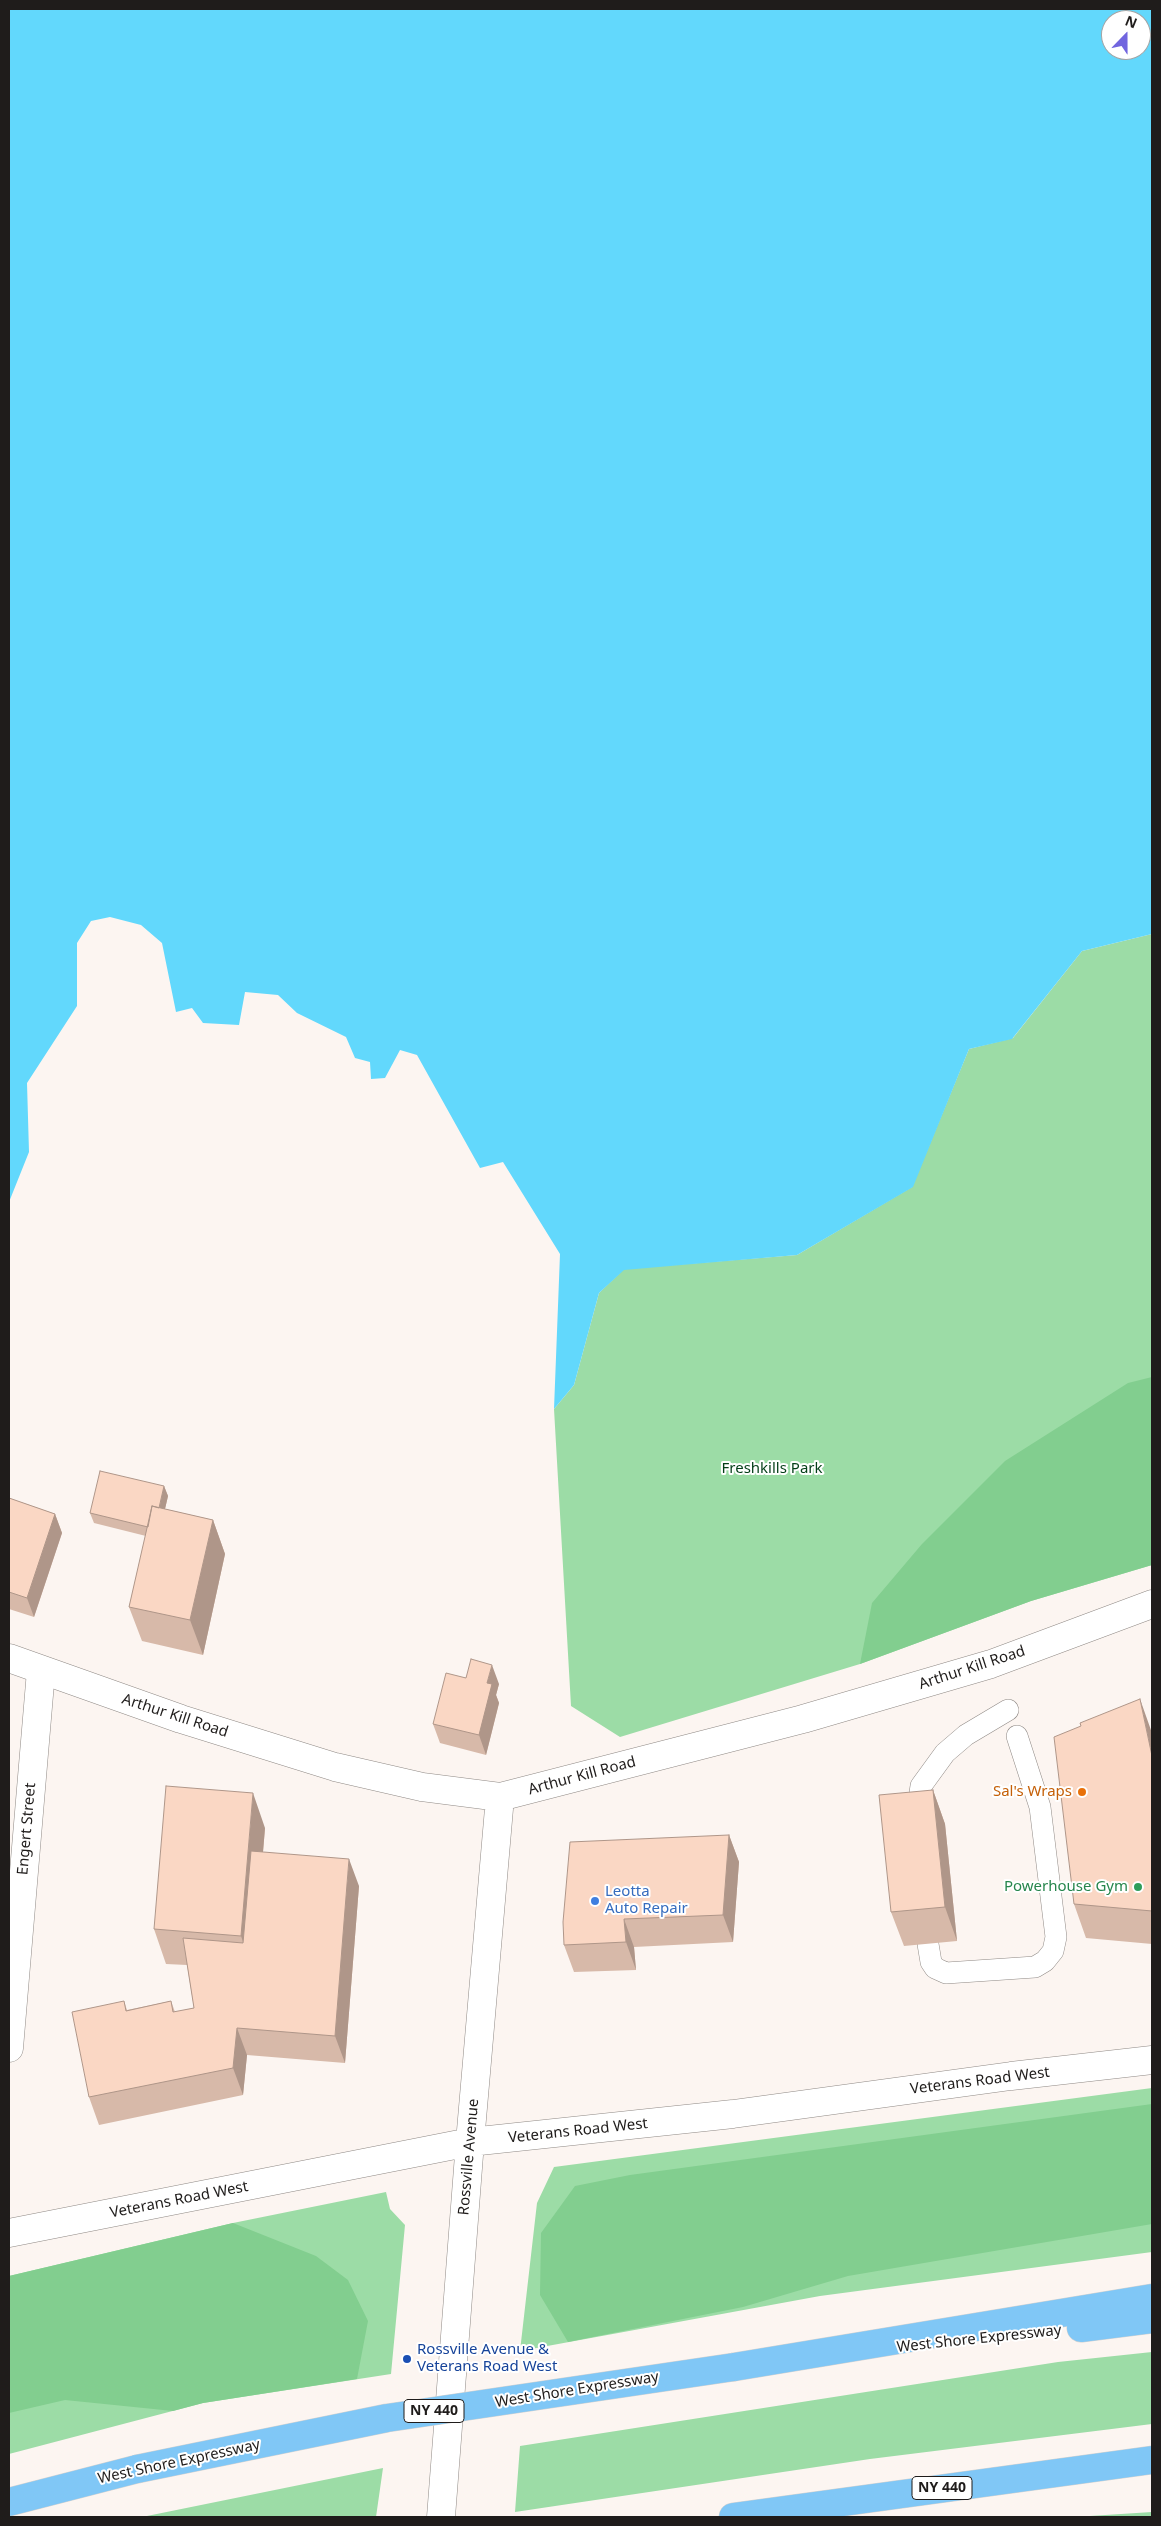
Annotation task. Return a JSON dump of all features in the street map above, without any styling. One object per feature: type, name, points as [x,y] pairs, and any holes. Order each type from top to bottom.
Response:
[{"type":"highway","points":[[734,2366],[1152,2298]]},
{"type":"highway","name":"West Shore Expressway","points":[[9,2502],[137,2470],[387,2418],[734,2366],[1152,2319]]},
{"type":"highway","name":"NY 440","points":[[732,2517],[1152,2460]]},
{"type":"street","name":"Arthur Kill Road","points":[[9,1658],[41,1671],[181,1719],[335,1767],[422,1787],[500,1797],[803,1718],[991,1664],[1152,1604]]},
{"type":"street","name":"Engert Street","points":[[9,2048],[41,1671]]},
{"type":"street","name":"Rossville Avenue","points":[[441,2517],[470,2142],[500,1797]]},
{"type":"street","name":"Veterans Road West","points":[[9,2233],[470,2142],[733,2114],[1011,2076],[1152,2060]]},
{"type":"lane","points":[[916,1827],[916,1809],[921,1786],[945,1753],[966,1735],[1008,1710]]},
{"type":"lane","points":[[928,1944],[931,1962],[935,1968],[946,1973],[1035,1967],[1045,1961],[1053,1951],[1056,1937],[1040,1807],[1016,1736]]},
{"type":"green space","name":"Freshkills Park","points":[[1152,934],[1152,1565],[1031,1601],[860,1664],[620,1737],[571,1706],[554,1409],[574,1385],[599,1293],[624,1269],[797,1255],[912,1187],[969,1049],[1013,1038],[1082,951]]},
{"type":"green space","points":[[1152,1377],[1152,1565],[1031,1601],[860,1664],[872,1603],[922,1544],[1005,1461],[1128,1383]]},
{"type":"green space","points":[[1152,2088],[1152,2252],[820,2296],[520,2351],[537,2203],[554,2167]]},
{"type":"green space","points":[[1152,2104],[1152,2224],[848,2276],[743,2307],[568,2342],[540,2295],[541,2233],[575,2186],[630,2175]]},
{"type":"green space","points":[[386,2192],[390,2209],[405,2225],[391,2374],[203,2403],[9,2454],[9,2276],[233,2223]]},
{"type":"green space","points":[[233,2223],[316,2256],[348,2280],[368,2321],[357,2379],[203,2403],[173,2411],[65,2400],[9,2413],[9,2276]]},
{"type":"green space","points":[[1152,2352],[1152,2424],[870,2459],[515,2512],[520,2446],[1058,2362]]},
{"type":"green space","points":[[383,2468],[376,2517],[142,2517]]},
{"type":"green space","points":[[1152,2512],[1152,2517],[1074,2517]]},
{"type":"water","points":[[9,9],[1152,9],[1152,934],[1082,951],[1012,1039],[969,1049],[913,1187],[797,1255],[624,1270],[599,1293],[574,1385],[554,1409],[560,1254],[503,1162],[480,1168],[417,1055],[400,1050],[385,1078],[371,1079],[370,1062],[355,1058],[346,1037],[297,1013],[278,995],[245,992],[239,1025],[203,1023],[192,1008],[176,1012],[162,943],[141,925],[110,917],[91,921],[77,943],[77,1006],[27,1083],[29,1152],[9,1202]]},
{"type":"building","points":[[100,1471],[164,1486],[159,1508],[152,1506],[148,1527],[90,1513]]},
{"type":"building","points":[[9,1498],[55,1514],[27,1598],[9,1592]]},
{"type":"building","points":[[152,1506],[213,1520],[190,1620],[129,1607]]},
{"type":"building","points":[[471,1659],[492,1665],[487,1683],[492,1684],[479,1735],[433,1724],[446,1673],[466,1678]]},
{"type":"building","points":[[1140,1699],[1152,1756],[1152,1911],[1074,1904],[1054,1737],[1081,1726],[1080,1723]]},
{"type":"building","points":[[166,1786],[253,1793],[241,1936],[154,1929]]},
{"type":"building","points":[[933,1790],[945,1907],[891,1912],[879,1795]]},
{"type":"building","points":[[729,1835],[723,1915],[624,1919],[626,1942],[564,1945],[563,1922],[570,1842]]},
{"type":"building","points":[[251,1851],[349,1859],[335,2036],[237,2028],[233,2068],[89,2097],[72,2012],[124,2001],[126,2011],[171,2001],[173,2012],[194,2008],[183,1938],[243,1943]]},
{"type":"place","name":"Sal's Wraps","points":[[1082,1792]]},
{"type":"place","name":"Powerhouse Gym","points":[[1138,1887]]},
{"type":"place","name":"Leotta Auto Repair","points":[[595,1901]]},
{"type":"place","name":"Rossville Avenue & Veterans Road West","points":[[407,2359]]}]
